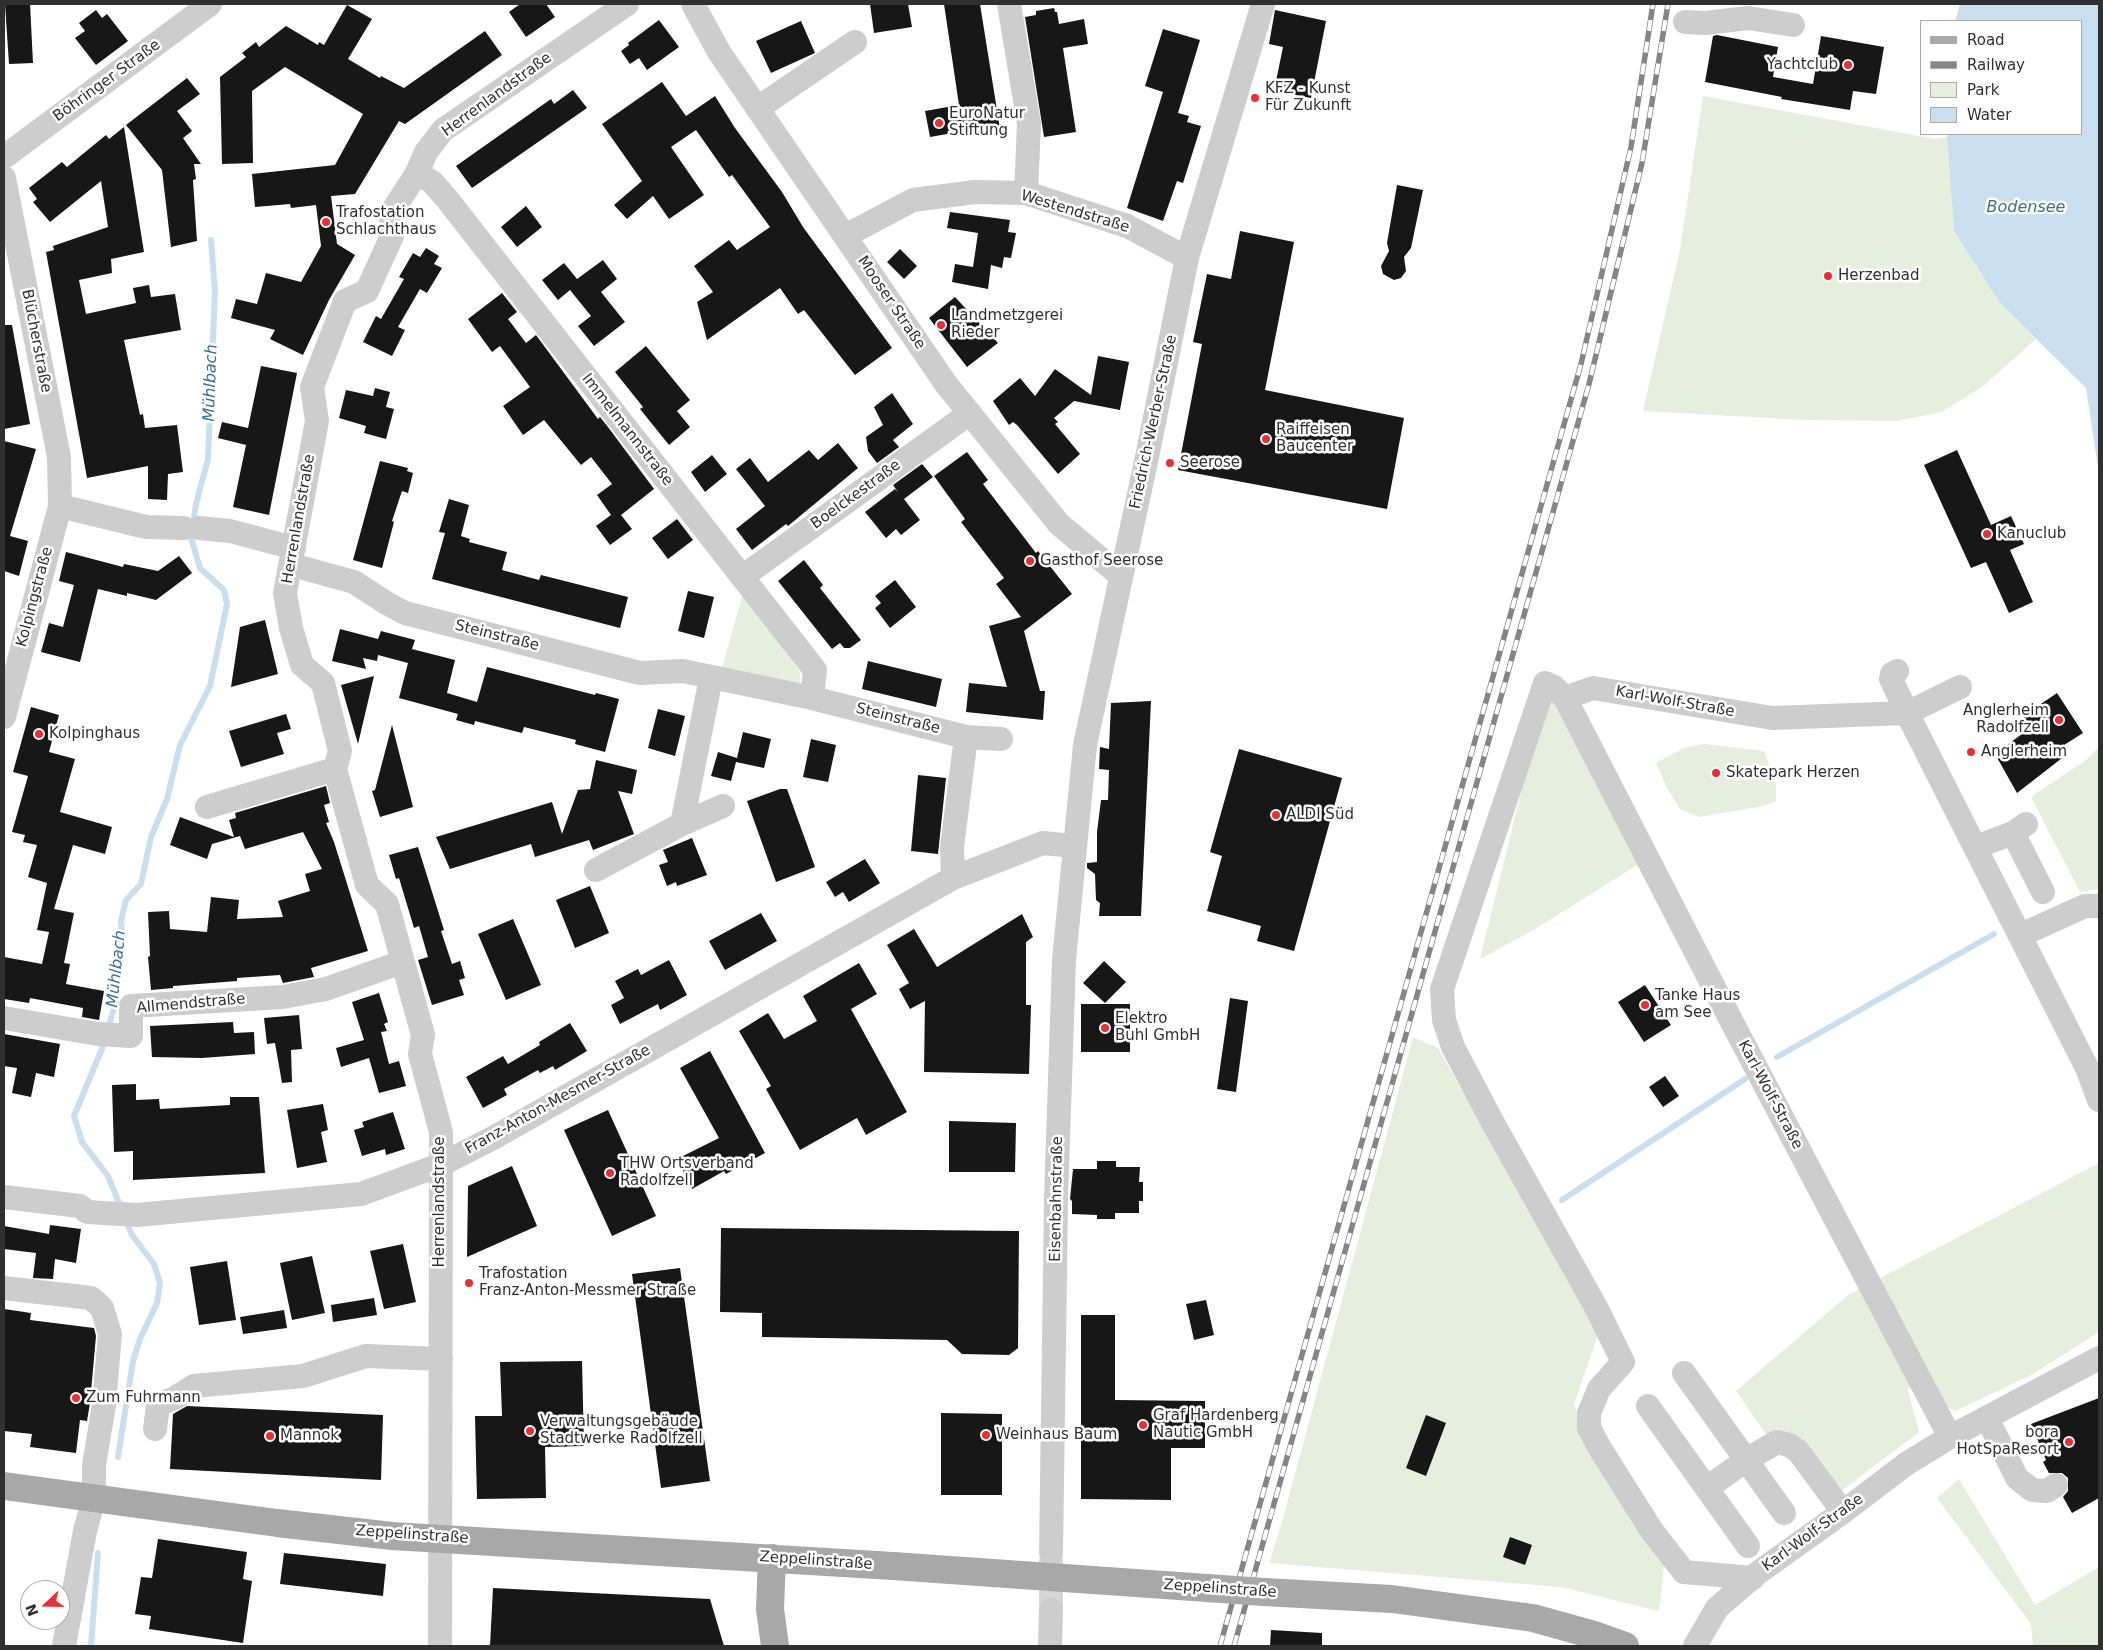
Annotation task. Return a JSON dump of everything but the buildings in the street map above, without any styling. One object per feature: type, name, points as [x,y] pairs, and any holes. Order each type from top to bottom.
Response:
[{"type":"main road","name":"Zeppelinstraße","points":[[4,1486],[277,1523],[442,1539],[772,1558],[1392,1599],[1533,1618],[1594,1634],[1625,1646]]},
{"type":"main road","points":[[772,1558],[770,1609],[775,1646]]},
{"type":"street","name":"Böhringer Straße","points":[[4,157],[210,4]]},
{"type":"street","name":"Herrenlandstraße","points":[[440,1646],[442,1539],[441,1132],[420,1054],[423,1035],[387,904],[367,885],[335,769],[340,750],[323,683],[302,665],[291,628],[285,593],[317,422],[312,387],[346,301],[367,290],[392,236],[391,213],[417,173],[426,152],[443,130],[627,4]]},
{"type":"street","name":"Mooser Straße","points":[[694,4],[719,52],[946,384],[1059,524],[1122,576]]},
{"type":"street","points":[[1009,4],[1029,124],[1026,193]]},
{"type":"street","name":"Friedrich-Werber-Straße","points":[[1074,846],[1085,745],[1122,576],[1187,258],[1263,4]]},
{"type":"street","points":[[1686,22],[1705,23],[1748,18],[1793,25]]},
{"type":"street","points":[[758,108],[855,42]]},
{"type":"street","name":"Immelmannstraße","points":[[417,173],[432,182],[447,199],[815,670],[812,698]]},
{"type":"street","name":"Blücherstraße","points":[[4,178],[59,457],[60,506]]},
{"type":"street","name":"Westendstraße","points":[[845,236],[913,200],[975,192],[1026,193],[1127,226],[1187,258]]},
{"type":"street","name":"Boelckestraße","points":[[742,577],[970,413]]},
{"type":"street","name":"Steinstraße","points":[[60,506],[146,527],[230,531],[354,582],[405,613],[640,672],[683,671],[812,698],[966,737],[1001,739]]},
{"type":"street","name":"Kolpingstraße","points":[[4,717],[60,506]]},
{"type":"street","points":[[1897,671],[1892,674],[1891,679],[1907,712],[2021,935],[2093,1065],[2099,1100]]},
{"type":"street","points":[[682,824],[711,678]]},
{"type":"street","name":"Karl-Wolf-Straße","points":[[1753,1578],[1684,1572],[1652,1531],[1601,1450],[1589,1428],[1588,1413],[1599,1389],[1623,1362],[1499,1119],[1453,1047],[1444,1020],[1442,990],[1545,683],[1554,686],[1565,698],[1732,1022],[1950,1437]]},
{"type":"street","name":"Karl-Wolf-Straße","points":[[1565,698],[1593,688],[1772,718],[1907,712]]},
{"type":"street","points":[[1907,712],[1960,688]]},
{"type":"street","points":[[952,878],[952,847],[966,737]]},
{"type":"street","points":[[207,807],[335,769]]},
{"type":"street","points":[[596,870],[682,824],[723,806]]},
{"type":"street","points":[[1976,847],[2020,828],[2044,892]]},
{"type":"street","name":"Franz-Anton-Mesmer-Straße","points":[[4,1197],[80,1206],[87,1212],[137,1215],[361,1194],[440,1165],[493,1138],[952,878],[1043,843],[1074,846]]},
{"type":"street","name":"Eisenbahnstraße","points":[[1051,1553],[1057,1159],[1064,960],[1074,846]]},
{"type":"street","points":[[2021,935],[2085,906],[2099,906]]},
{"type":"street","name":"Allmendstraße","points":[[4,1018],[98,1034],[131,1036],[131,1006],[283,997],[326,989],[402,962]]},
{"type":"street","points":[[4,1288],[91,1298],[102,1308],[110,1334],[104,1405],[94,1466],[94,1498],[85,1531],[64,1646]]},
{"type":"street","points":[[155,1429],[158,1405],[175,1398],[194,1386],[304,1376],[366,1356],[441,1359]]},
{"type":"street","name":"Karl-Wolf-Straße","points":[[1694,1646],[1717,1608],[1753,1578],[1906,1464],[1950,1437],[2099,1358]]},
{"type":"street","points":[[1684,1373],[1784,1513]]},
{"type":"street","points":[[1648,1406],[1748,1546]]},
{"type":"street","points":[[1987,1418],[2017,1478],[2032,1490],[2047,1491],[2056,1485]]},
{"type":"street","points":[[1707,1488],[1746,1460],[1777,1442],[1789,1445],[1798,1451],[1843,1512]]},
{"type":"street","points":[[1050,1646],[1051,1610]]},
{"type":"green space","name":"Herzenbad","points":[[1703,96],[1935,139],[1947,137],[1954,231],[2000,303],[2036,339],[1981,388],[1941,412],[1897,421],[1806,420],[1643,411],[1680,250]]},
{"type":"green space","points":[[742,596],[749,600],[800,672],[800,686],[720,675]]},
{"type":"green space","points":[[1545,695],[1558,700],[1639,864],[1535,929],[1480,959]]},
{"type":"green space","name":"Skatepark Herzen","points":[[1704,744],[1764,751],[1776,783],[1776,801],[1763,806],[1699,817],[1680,809],[1667,788],[1656,763],[1684,748]]},
{"type":"green space","points":[[2099,747],[2099,889],[2080,892],[2031,797],[2086,760]]},
{"type":"green space","points":[[1413,1037],[1438,1048],[1599,1332],[1574,1404],[1592,1449],[1665,1557],[1659,1611],[1561,1587],[1269,1563],[1282,1522]]},
{"type":"green space","points":[[2099,1163],[2099,1332],[2033,1374],[1955,1411],[1907,1387],[1919,1432],[1840,1492],[1798,1438],[1766,1434],[1736,1391],[1848,1295]]},
{"type":"green space","points":[[1959,1479],[2035,1605],[2099,1567],[2099,1646],[2033,1646],[2031,1624],[1937,1498]]},
{"type":"water","name":"Bodensee","points":[[1960,4],[2099,4],[2099,474],[2086,388],[2000,303],[1954,231],[1947,137],[1948,135],[2083,135],[2083,20],[1955,20]]},
{"type":"waterway","name":"Mühlbach","points":[[108,1029],[116,1001],[123,944],[121,921],[126,900],[141,884],[151,837],[167,799],[180,745],[210,686],[227,604],[224,590],[200,568],[191,538],[196,504],[208,459],[215,291],[211,240]]},
{"type":"waterway","points":[[1777,1057],[1994,934]]},
{"type":"waterway","name":"Mühlbach","points":[[106,1039],[74,1116],[82,1142],[108,1176],[122,1210]]},
{"type":"waterway","points":[[1562,1200],[1745,1079]]},
{"type":"waterway","name":"Mühlbach","points":[[118,1457],[133,1361],[140,1339],[157,1303],[160,1283],[154,1264],[132,1235],[125,1219]]},
{"type":"waterway","name":"Mühlbach","points":[[91,1646],[98,1553]]},
{"type":"tunnel","points":[[1051,1559],[1051,1610]]},
{"type":"railway","points":[[1220,1646],[1581,364],[1631,147],[1653,4]]},
{"type":"railway","points":[[1234,1646],[1589,384],[1642,163],[1668,4]]},
{"type":"place","name":"Yachtclub","points":[[1848,65]]},
{"type":"place","name":"KFZ - Kunst Für Zukunft","points":[[1255,98]]},
{"type":"place","name":"EuroNatur Stiftung","points":[[939,123]]},
{"type":"place","name":"Trafostation Schlachthaus","points":[[326,222]]},
{"type":"place","name":"Herzenbad","points":[[1828,276]]},
{"type":"place","name":"Landmetzgerei Rieder","points":[[941,325]]},
{"type":"place","name":"Raiffeisen Baucenter","points":[[1266,439]]},
{"type":"place","name":"Seerose","points":[[1170,463]]},
{"type":"place","name":"Kanuclub","points":[[1987,534]]},
{"type":"place","name":"Gasthof Seerose","points":[[1030,561]]},
{"type":"place","name":"Anglerheim Radolfzell","points":[[2059,720]]},
{"type":"place","name":"Kolpinghaus","points":[[39,734]]},
{"type":"place","name":"Anglerheim","points":[[1971,752]]},
{"type":"place","name":"Skatepark Herzen","points":[[1716,773]]},
{"type":"place","name":"ALDI Süd","points":[[1276,815]]},
{"type":"place","name":"Tanke Haus am See","points":[[1645,1005]]},
{"type":"place","name":"Elektro Buhl GmbH","points":[[1105,1028]]},
{"type":"place","name":"THW Ortsverband Radolfzell","points":[[610,1173]]},
{"type":"place","name":"Trafostation Franz-Anton-Messmer Straße","points":[[469,1283]]},
{"type":"place","name":"Zum Fuhrmann","points":[[76,1398]]},
{"type":"place","name":"Graf Hardenberg Nautic GmbH","points":[[1143,1425]]},
{"type":"place","name":"Verwaltungsgebäude Stadtwerke Radolfzell","points":[[530,1431]]},
{"type":"place","name":"Weinhaus Baum","points":[[986,1435]]},
{"type":"place","name":"Mannok","points":[[270,1436]]},
{"type":"place","name":"bora HotSpaResort","points":[[2069,1442]]}]
